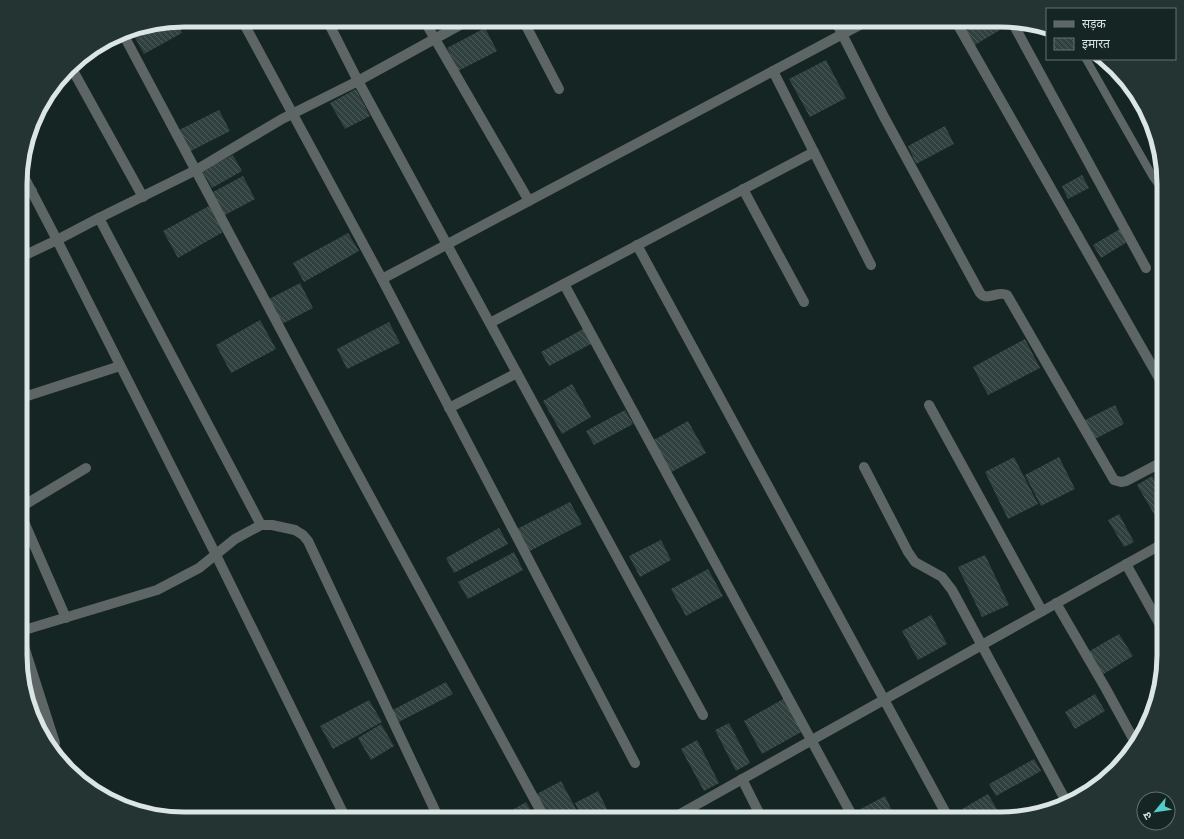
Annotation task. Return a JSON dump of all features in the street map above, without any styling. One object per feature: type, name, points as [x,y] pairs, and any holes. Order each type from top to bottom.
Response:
[{"type":"street","points":[[246,27],[382,279],[635,763]]},
{"type":"street","points":[[331,27],[358,81],[703,715]]},
{"type":"street","points":[[428,27],[529,201]]},
{"type":"street","points":[[27,254],[196,170],[282,119],[358,81],[456,27]]},
{"type":"street","points":[[527,27],[559,89]]},
{"type":"street","points":[[838,27],[883,114],[980,292],[984,296],[989,297],[1002,293],[1007,295],[1114,480],[1121,482],[1126,481],[1157,465]]},
{"type":"street","points":[[382,279],[856,27]]},
{"type":"street","points":[[959,27],[1157,375]]},
{"type":"street","points":[[1015,28],[1146,268]]},
{"type":"street","points":[[125,38],[344,450],[541,812]]},
{"type":"street","points":[[773,71],[871,265]]},
{"type":"street","points":[[74,72],[142,197]]},
{"type":"street","points":[[490,323],[814,152]]},
{"type":"street","points":[[27,181],[216,555],[343,812]]},
{"type":"street","points":[[743,189],[804,302]]},
{"type":"street","points":[[27,192],[32,190]]},
{"type":"street","points":[[99,218],[261,525]]},
{"type":"street","points":[[637,245],[945,812]]},
{"type":"street","points":[[564,284],[850,812]]},
{"type":"street","points":[[27,396],[120,366]]},
{"type":"street","points":[[449,408],[517,373]]},
{"type":"street","points":[[929,405],[1042,611]]},
{"type":"street","points":[[864,467],[911,557],[915,562],[942,577],[947,582],[1064,798]]},
{"type":"street","points":[[27,502],[86,468]]},
{"type":"street","points":[[27,629],[157,590],[199,568],[235,539],[261,525],[272,525],[295,530],[303,535],[308,541],[436,812]]},
{"type":"street","points":[[27,529],[66,618]]},
{"type":"street","points":[[683,812],[1157,547]]},
{"type":"street","points":[[1126,564],[1157,619]]},
{"type":"street","points":[[1056,603],[1133,739]]},
{"type":"street","points":[[27,655],[55,743]]},
{"type":"street","points":[[742,779],[758,812]]},
{"type":"lane","points":[[1087,60],[1157,182]]},
{"type":"building","points":[[179,27],[182,33],[144,54],[134,35],[164,28]]},
{"type":"building","points":[[972,27],[1005,27],[973,46],[964,32]]},
{"type":"building","points":[[485,28],[497,51],[458,71],[447,48]]},
{"type":"building","points":[[826,60],[846,98],[810,117],[789,79]]},
{"type":"building","points":[[356,89],[370,116],[345,129],[330,103]]},
{"type":"building","points":[[219,110],[230,131],[189,152],[177,131]]},
{"type":"building","points":[[945,126],[954,144],[916,164],[908,146]]},
{"type":"building","points":[[233,155],[242,171],[212,188],[202,171]]},
{"type":"building","points":[[1082,175],[1089,188],[1068,199],[1062,186]]},
{"type":"building","points":[[243,176],[255,199],[225,215],[213,192]]},
{"type":"building","points":[[209,206],[223,232],[178,258],[163,231]]},
{"type":"building","points":[[1120,229],[1127,242],[1101,258],[1093,245]]},
{"type":"building","points":[[348,233],[359,251],[304,282],[293,263]]},
{"type":"building","points":[[300,283],[313,308],[282,324],[269,299]]},
{"type":"building","points":[[260,320],[276,349],[231,373],[216,345]]},
{"type":"building","points":[[389,322],[400,343],[347,369],[337,349]]},
{"type":"building","points":[[583,329],[591,344],[549,366],[541,352]]},
{"type":"building","points":[[1025,339],[1040,368],[988,395],[973,367]]},
{"type":"building","points":[[572,384],[591,417],[562,434],[543,401]]},
{"type":"building","points":[[1115,405],[1124,424],[1093,440],[1083,421]]},
{"type":"building","points":[[625,410],[633,424],[594,445],[586,431]]},
{"type":"building","points":[[688,421],[706,453],[670,473],[652,441]]},
{"type":"building","points":[[1014,457],[1038,504],[1008,519],[985,472]]},
{"type":"building","points":[[1059,457],[1075,489],[1041,506],[1025,475]]},
{"type":"building","points":[[1152,476],[1157,484],[1157,519],[1137,485]]},
{"type":"building","points":[[570,502],[582,524],[526,553],[515,530]]},
{"type":"building","points":[[1119,514],[1134,542],[1124,547],[1108,520]]},
{"type":"building","points":[[499,528],[508,544],[454,573],[446,558]]},
{"type":"building","points":[[661,540],[671,560],[640,577],[629,556]]},
{"type":"building","points":[[514,552],[523,570],[468,599],[458,582]]},
{"type":"building","points":[[985,555],[1009,605],[982,617],[958,567]]},
{"type":"building","points":[[708,569],[723,596],[686,616],[671,589]]},
{"type":"building","points":[[931,615],[947,644],[918,660],[902,631]]},
{"type":"building","points":[[1119,634],[1133,656],[1102,675],[1088,652]]},
{"type":"building","points":[[446,682],[453,694],[395,724],[389,712]]},
{"type":"building","points":[[1095,694],[1105,711],[1075,729],[1065,712]]},
{"type":"building","points":[[785,698],[803,731],[762,754],[744,721]]},
{"type":"building","points":[[369,700],[382,722],[333,749],[320,726]]},
{"type":"building","points":[[729,723],[750,763],[736,771],[715,730]]},
{"type":"building","points":[[381,724],[394,746],[371,760],[358,738]]},
{"type":"building","points":[[697,740],[719,783],[704,791],[681,749]]},
{"type":"building","points":[[1034,759],[1041,771],[996,796],[989,784]]},
{"type":"building","points":[[561,781],[576,809],[571,812],[544,812],[535,795]]},
{"type":"building","points":[[598,791],[608,812],[580,812],[575,803]]},
{"type":"building","points":[[988,794],[998,811],[964,812],[962,809]]},
{"type":"building","points":[[885,796],[893,812],[855,812]]},
{"type":"building","points":[[526,802],[532,812],[509,812]]}]
